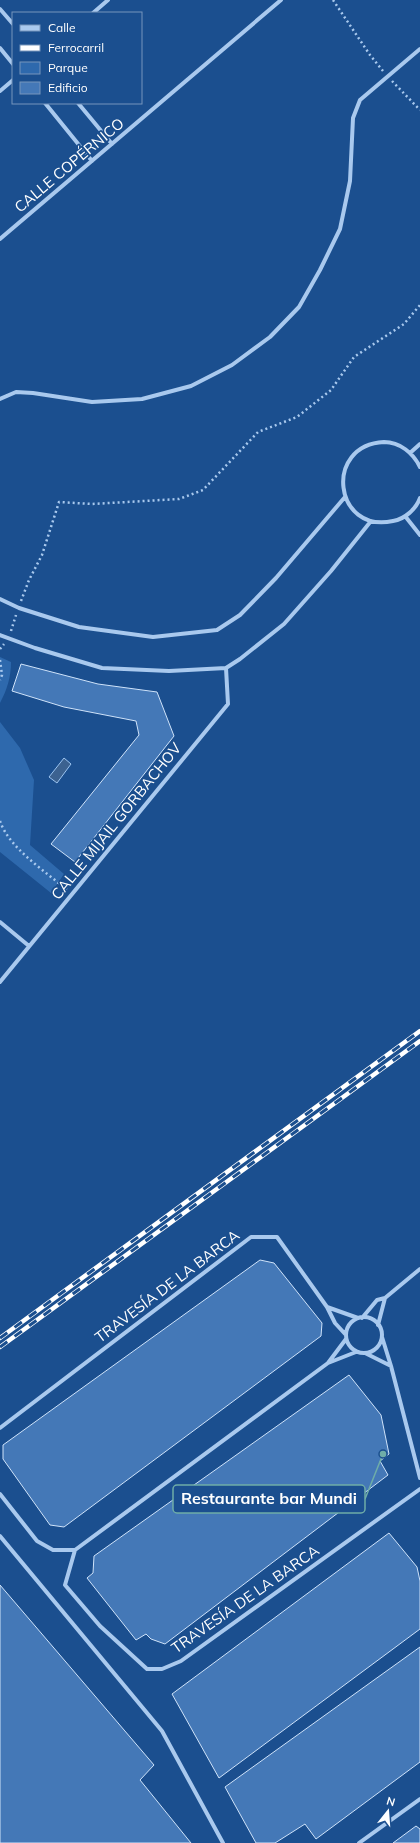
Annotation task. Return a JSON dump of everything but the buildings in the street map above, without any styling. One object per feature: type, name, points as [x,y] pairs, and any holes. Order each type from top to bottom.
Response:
[{"type":"street","points":[[94,12],[108,0]]},
{"type":"street","name":"CALLE COPÉRNICO","points":[[0,239],[281,0]]},
{"type":"street","points":[[0,9],[12,23]]},
{"type":"street","points":[[0,48],[12,63]]},
{"type":"street","points":[[0,399],[16,392],[33,393],[92,402],[142,399],[191,386],[232,365],[270,337],[299,307],[320,270],[340,229],[350,181],[354,118],[360,100],[420,49]]},
{"type":"street","points":[[0,91],[12,81]]},
{"type":"street","points":[[46,104],[92,161]]},
{"type":"street","points":[[79,104],[112,144]]},
{"type":"street","points":[[420,467],[410,453],[399,445],[386,442],[372,444],[360,449],[350,458],[344,470],[342,484],[345,497],[351,508],[360,516],[371,521],[384,523],[398,520],[405,516],[418,504],[420,498]]},
{"type":"street","points":[[410,453],[420,444]]},
{"type":"street","points":[[0,599],[19,608],[79,627],[152,637],[217,630],[240,615],[276,578],[345,497]]},
{"type":"street","points":[[405,516],[420,535]]},
{"type":"street","points":[[0,635],[102,668],[169,671],[226,668],[240,659],[284,624],[331,571],[371,521]]},
{"type":"street","name":"CALLE MIJAIL GORBACHOV","points":[[0,982],[228,704],[226,668]]},
{"type":"street","points":[[0,922],[29,946]]},
{"type":"street","name":"TRAVESÍA DE LA BARCA","points":[[0,1428],[251,1237],[277,1237],[327,1307]]},
{"type":"street","points":[[328,1363],[346,1337],[349,1325],[360,1318],[377,1300],[385,1298],[420,1269]]},
{"type":"street","points":[[378,1325],[385,1298]]},
{"type":"street","points":[[327,1307],[360,1318],[370,1318],[378,1325],[391,1366],[420,1478]]},
{"type":"street","points":[[327,1307],[335,1323],[346,1337],[351,1348],[356,1352]]},
{"type":"street","points":[[365,1353],[374,1350],[378,1346],[382,1336]]},
{"type":"street","points":[[0,1494],[37,1541],[53,1550],[75,1550],[328,1363],[356,1352],[365,1353],[391,1366]]},
{"type":"street","name":"TRAVESÍA DE LA BARCA","points":[[75,1550],[65,1585],[100,1626],[147,1669],[162,1669],[181,1662],[420,1489]]},
{"type":"street","points":[[0,1536],[162,1731],[223,1843]]},
{"type":"street","points":[[359,1843],[420,1798]]},
{"type":"path","points":[[333,0],[370,55],[387,76],[420,110]]},
{"type":"path","points":[[0,649],[8,638],[29,580],[42,555],[59,502],[92,504],[179,499],[203,490],[258,432],[297,417],[331,390],[354,357],[404,324],[420,304]]},
{"type":"path","points":[[0,660],[2,675],[0,680]]},
{"type":"path","points":[[0,821],[4,832],[15,845],[72,895]]},
{"type":"green space","points":[[0,657],[11,662],[8,683],[0,703]]},
{"type":"green space","points":[[0,722],[20,748],[34,780],[30,845],[64,874],[51,893],[0,852]]},
{"type":"shaded area","points":[[64,758],[71,764],[57,783],[49,777]]},
{"type":"railway","points":[[0,1338],[420,1031]]},
{"type":"railway","points":[[0,1347],[420,1041]]},
{"type":"place","name":"Restaurante bar Mundi","points":[[383,1454]]}]
